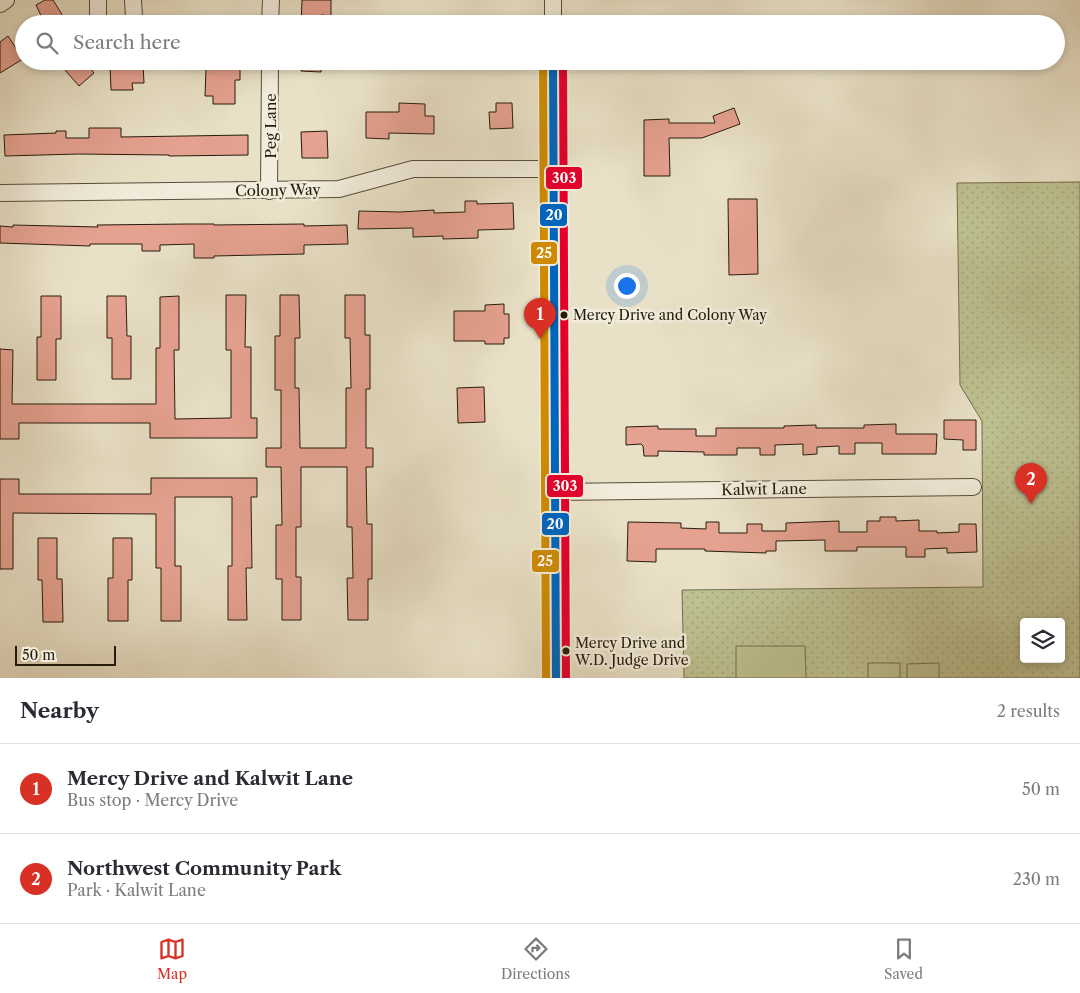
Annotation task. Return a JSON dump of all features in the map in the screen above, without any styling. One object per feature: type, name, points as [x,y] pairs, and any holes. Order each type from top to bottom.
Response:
[{"type":"street","points":[[0,4],[6,0]]},
{"type":"street","points":[[98,0],[99,15]]},
{"type":"street","points":[[133,0],[134,15]]},
{"type":"street","points":[[270,15],[271,0]]},
{"type":"street","points":[[553,0],[553,15]]},
{"type":"street","name":"Peg Lane","points":[[269,191],[270,70]]},
{"type":"street","points":[[553,70],[556,678]]},
{"type":"street","name":"Colony Way","points":[[0,193],[338,189],[413,169],[554,169]]},
{"type":"street","name":"Kalwit Lane","points":[[554,492],[973,487]]},
{"type":"green space","points":[[1080,182],[1080,678],[684,678],[682,590],[983,587],[982,421],[960,385],[957,183]]},
{"type":"green space","points":[[736,646],[805,646],[806,678],[736,678]]},
{"type":"green space","points":[[868,663],[900,663],[900,678],[868,678]]},
{"type":"green space","points":[[939,663],[939,678],[907,678],[907,664]]},
{"type":"building","points":[[45,0],[53,0],[62,15],[41,15],[36,5]]},
{"type":"building","points":[[302,0],[331,0],[331,15],[301,15]]},
{"type":"building","points":[[8,36],[15,47],[15,64],[0,73],[0,42]]},
{"type":"building","points":[[65,70],[92,70],[94,73],[79,86]]},
{"type":"building","points":[[110,70],[143,70],[144,83],[132,83],[133,90],[111,90]]},
{"type":"building","points":[[206,70],[240,70],[240,80],[235,80],[235,104],[213,104],[213,96],[205,96]]},
{"type":"building","points":[[301,70],[321,70],[321,72]]},
{"type":"building","points":[[399,103],[425,104],[425,116],[434,116],[434,134],[389,133],[389,139],[366,138],[366,112],[399,112]]},
{"type":"building","points":[[496,103],[512,103],[513,128],[490,129],[489,112],[496,112]]},
{"type":"building","points":[[734,108],[740,124],[702,138],[669,138],[670,176],[644,176],[644,120],[669,119],[669,123],[715,123],[713,116]]},
{"type":"building","points":[[89,128],[121,128],[121,137],[248,135],[248,155],[78,154],[5,156],[4,135],[66,131],[66,138],[89,138]]},
{"type":"building","points":[[327,131],[328,158],[302,158],[301,132]]},
{"type":"building","points":[[728,199],[757,199],[758,274],[729,275]]},
{"type":"building","points":[[465,201],[477,201],[477,204],[513,203],[514,229],[478,230],[478,238],[443,239],[443,236],[413,237],[413,228],[358,229],[359,211],[400,212],[434,210],[434,213],[465,212]]},
{"type":"building","points":[[97,225],[347,225],[348,244],[304,245],[304,254],[194,258],[194,244],[160,245],[160,251],[142,251],[142,244],[90,244],[90,246],[0,243],[0,226],[98,227]]},
{"type":"building","points":[[226,295],[246,295],[245,347],[251,347],[251,418],[257,418],[257,438],[150,438],[150,423],[19,423],[19,439],[0,439],[0,349],[13,350],[12,404],[156,404],[156,348],[160,348],[160,297],[179,296],[179,350],[174,350],[175,419],[231,418],[231,350],[226,350]]},
{"type":"building","points":[[280,295],[299,295],[300,338],[295,338],[295,388],[299,388],[300,448],[346,448],[346,388],[351,388],[350,338],[345,338],[345,295],[365,295],[365,335],[370,335],[370,389],[366,389],[366,448],[373,448],[373,467],[366,467],[367,524],[372,524],[372,579],[368,579],[368,620],[348,620],[347,578],[353,578],[352,527],[347,527],[347,467],[301,467],[301,527],[296,527],[296,577],[301,577],[301,620],[282,620],[282,579],[276,579],[276,525],[282,525],[281,467],[266,467],[266,448],[281,448],[281,390],[275,390],[275,336],[280,336]]},
{"type":"building","points":[[41,296],[61,296],[61,339],[56,339],[56,380],[37,380],[37,337],[41,337]]},
{"type":"building","points":[[107,296],[126,296],[127,336],[131,336],[131,379],[112,379],[112,338],[107,338]]},
{"type":"building","points":[[504,304],[504,314],[509,314],[509,338],[504,338],[504,344],[485,344],[485,341],[454,341],[454,311],[485,311],[485,305]]},
{"type":"building","points":[[484,387],[485,422],[458,423],[457,388]]},
{"type":"building","points":[[944,420],[976,420],[976,450],[963,450],[963,440],[944,439]]},
{"type":"building","points":[[896,424],[896,434],[937,434],[936,454],[882,454],[882,443],[855,443],[855,454],[839,454],[839,446],[817,447],[817,454],[803,455],[803,444],[775,445],[775,455],[760,455],[760,448],[737,448],[737,455],[704,455],[704,452],[658,451],[658,456],[644,456],[641,444],[626,445],[626,427],[658,426],[658,429],[696,429],[696,436],[716,436],[716,428],[784,428],[784,426],[816,425],[816,428],[864,428],[864,425]]},
{"type":"building","points":[[151,478],[257,478],[257,497],[251,497],[252,568],[246,568],[247,620],[228,620],[228,566],[232,566],[232,497],[175,497],[175,566],[181,566],[181,621],[161,621],[161,568],[156,568],[156,514],[13,513],[13,569],[0,569],[0,479],[19,479],[19,494],[151,494]]},
{"type":"building","points":[[880,517],[896,517],[896,521],[919,520],[919,531],[937,531],[937,533],[959,532],[959,524],[976,524],[977,552],[947,553],[947,548],[925,549],[925,557],[906,557],[906,547],[857,547],[857,551],[825,551],[825,540],[776,541],[776,551],[766,551],[766,553],[705,551],[705,549],[656,549],[656,562],[627,561],[628,522],[681,523],[681,528],[706,529],[706,522],[719,522],[719,533],[747,533],[747,524],[762,524],[762,531],[786,531],[786,523],[839,521],[839,532],[867,532],[867,521],[880,521]]},
{"type":"building","points":[[38,538],[57,538],[57,579],[62,579],[63,622],[43,622],[42,580],[38,580]]},
{"type":"building","points":[[113,538],[132,538],[132,580],[128,580],[128,621],[108,621],[108,578],[113,578]]},
{"type":"transit line","name":"25","points":[[543,70],[546,678]]},
{"type":"transit line","name":"20","points":[[553,70],[556,678]]},
{"type":"transit line","name":"303","points":[[563,70],[566,678]]},
{"type":"place","name":"Mercy Drive and Colony Way","points":[[564,315]]},
{"type":"place","name":"Mercy Drive and Kalwit Lane","points":[[540,339]]},
{"type":"place","name":"Northwest Community Park","points":[[1031,504]]},
{"type":"place","name":"Mercy Drive and W.D. Judge Drive","points":[[566,651]]}]
